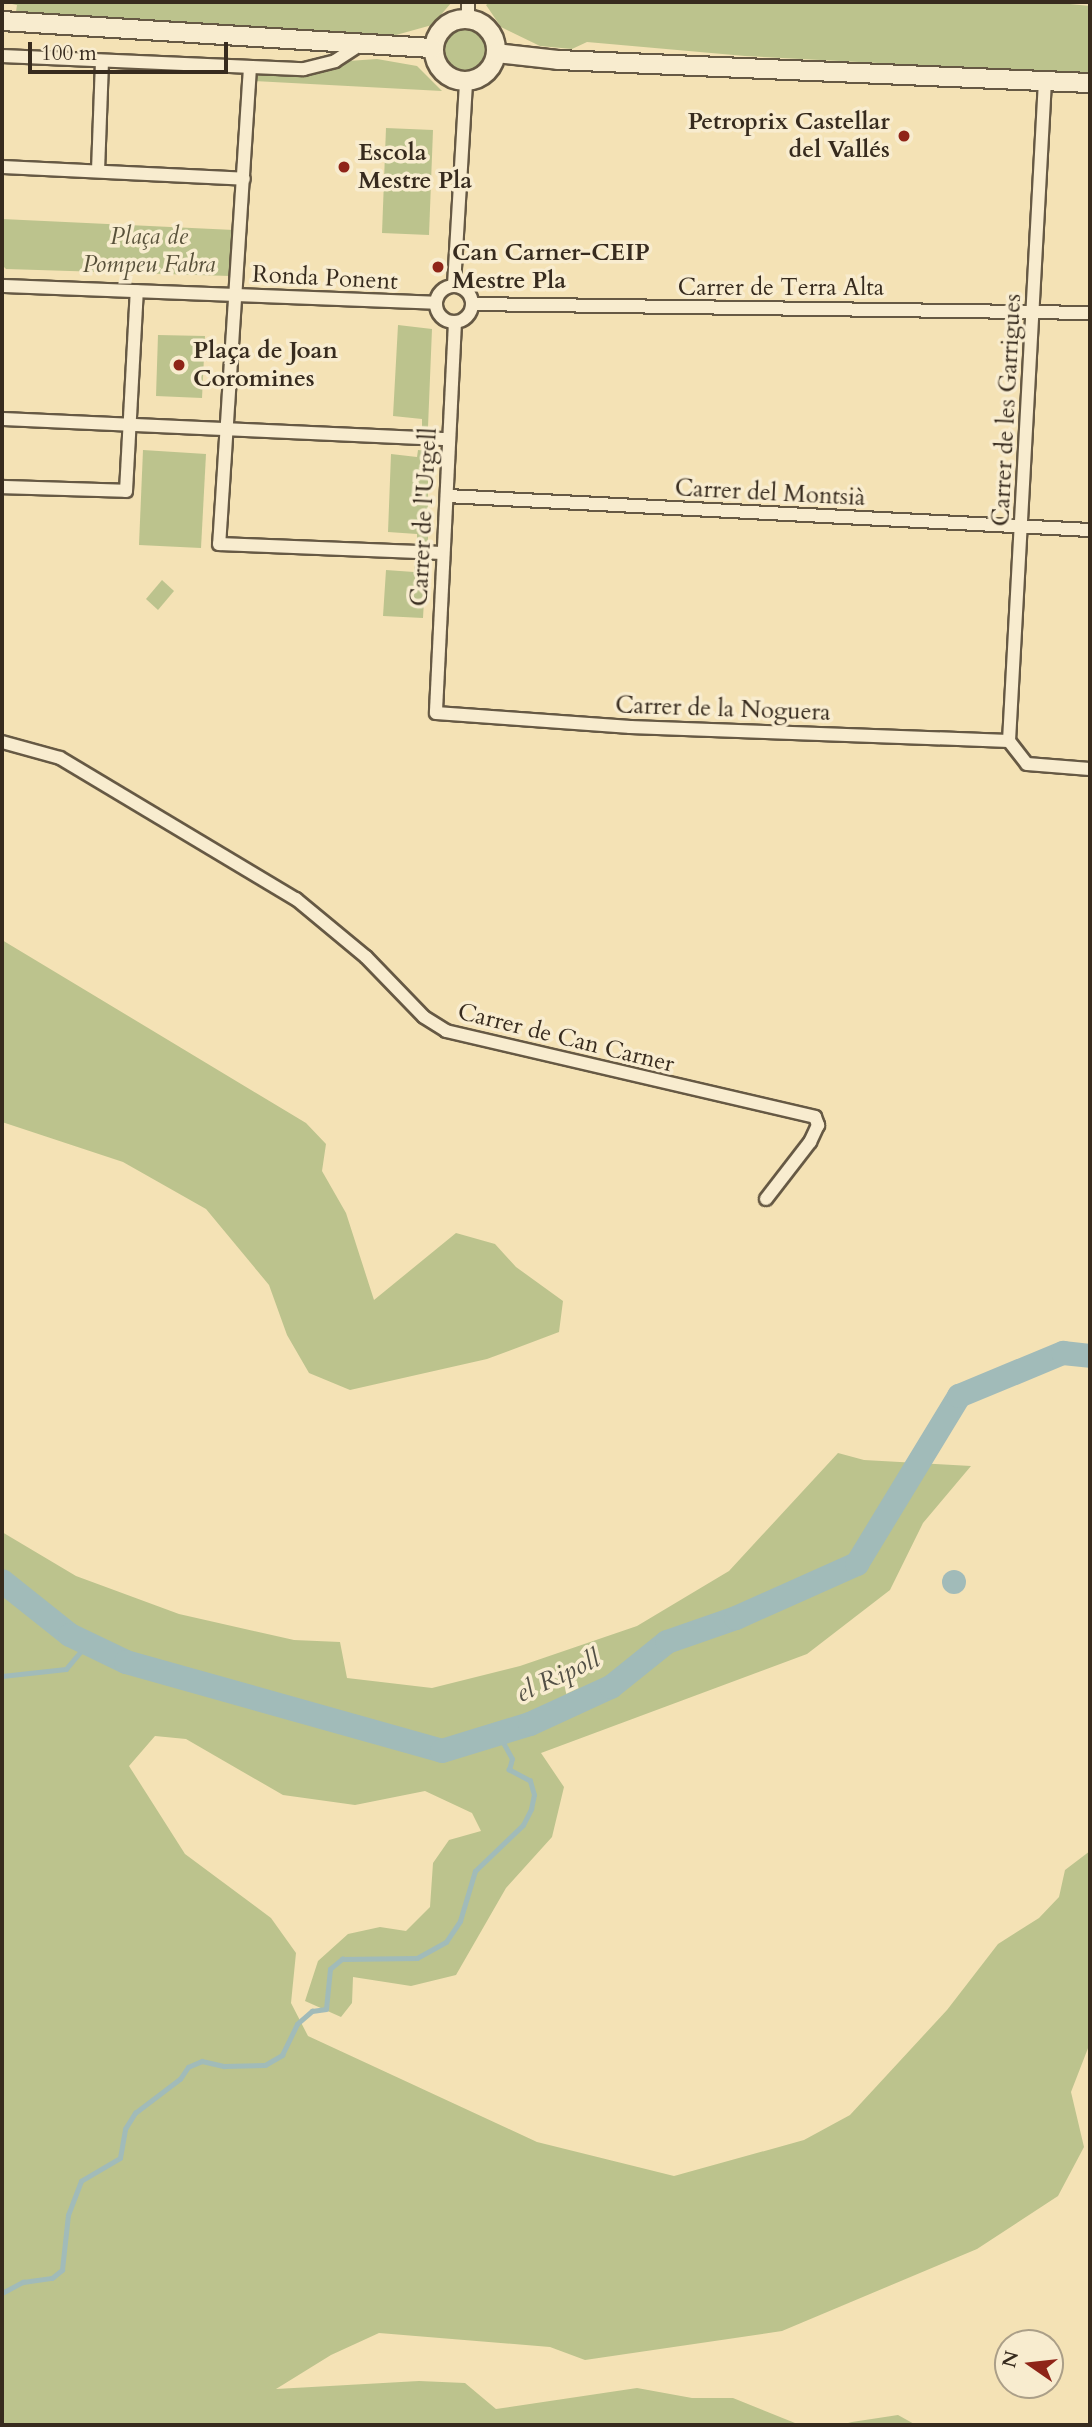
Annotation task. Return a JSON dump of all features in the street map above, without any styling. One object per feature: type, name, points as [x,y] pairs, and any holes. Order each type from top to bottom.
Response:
[{"type":"street","points":[[468,11],[491,33],[496,52],[483,75],[466,80],[443,72],[433,48],[450,23],[468,11]]},
{"type":"street","points":[[2,21],[358,46],[433,48]]},
{"type":"street","points":[[2,56],[318,68],[358,46]]},
{"type":"street","points":[[496,52],[558,60],[1090,83]]},
{"type":"street","points":[[98,171],[102,61]]},
{"type":"street","points":[[250,67],[219,544],[443,553]]},
{"type":"street","points":[[454,285],[466,80]]},
{"type":"street","name":"Carrer de les Garrigues","points":[[1009,741],[1035,311],[1045,81]]},
{"type":"street","points":[[2,167],[244,179]]},
{"type":"street","points":[[454,285],[467,291],[472,304],[466,318],[455,322],[442,318],[436,303],[439,292],[454,285]]},
{"type":"street","name":"Ronda Ponent","points":[[2,286],[436,303]]},
{"type":"street","points":[[2,487],[127,491],[138,292]]},
{"type":"street","name":"Carrer de Terra Alta","points":[[472,304],[1090,313]]},
{"type":"street","name":"Carrer de l'Urgell","points":[[436,713],[455,322]]},
{"type":"street","points":[[2,419],[448,439]]},
{"type":"street","name":"Carrer del Montsià","points":[[447,496],[1090,530]]},
{"type":"street","name":"Carrer de la Noguera","points":[[436,713],[630,727],[1009,741]]},
{"type":"street","points":[[1009,741],[1027,764],[1090,769]]},
{"type":"street","name":"Carrer de Can Carner","points":[[2,742],[60,758],[296,899],[366,957],[424,1017],[446,1031],[815,1117],[818,1125],[810,1142],[766,1199]]},
{"type":"green space","points":[[2,2],[452,2],[432,25],[396,35],[16,12],[17,5]]},
{"type":"green space","points":[[490,2],[1050,2],[1090,6],[1090,74],[745,56],[587,42],[572,49],[540,46],[501,27],[486,5]]},
{"type":"green space","points":[[466,29],[482,36],[489,52],[482,68],[466,75],[450,68],[443,52],[450,36]]},
{"type":"green space","points":[[377,59],[417,66],[442,91],[252,81],[252,74],[297,77],[348,61]]},
{"type":"green space","points":[[386,128],[433,130],[429,235],[382,233]]},
{"type":"green space","name":"Plaça de Pompeu Fabra","points":[[2,219],[234,230],[230,276],[6,269],[2,265]]},
{"type":"green space","points":[[398,325],[432,329],[428,427],[422,427],[422,419],[393,416]]},
{"type":"green space","points":[[158,335],[205,336],[202,398],[156,396]]},
{"type":"green space","points":[[143,450],[206,454],[201,548],[139,545]]},
{"type":"green space","points":[[418,450],[428,451],[428,544],[417,543],[417,534],[388,532],[391,454],[417,457]]},
{"type":"green space","points":[[415,563],[426,564],[423,618],[383,616],[386,570],[414,572]]},
{"type":"green space","points":[[162,580],[174,591],[158,610],[146,599]]},
{"type":"green space","points":[[2,940],[306,1123],[326,1144],[322,1171],[346,1213],[374,1300],[456,1233],[495,1244],[516,1267],[563,1301],[559,1332],[487,1359],[350,1390],[309,1373],[287,1335],[269,1285],[206,1209],[123,1162],[2,1122]]},
{"type":"green space","points":[[838,1453],[864,1460],[971,1466],[923,1523],[890,1590],[807,1654],[541,1753],[564,1787],[552,1837],[506,1888],[456,1975],[411,1986],[353,1977],[352,2003],[341,2017],[305,2001],[318,1961],[348,1934],[380,1927],[406,1931],[430,1907],[433,1863],[449,1840],[481,1831],[472,1813],[425,1791],[355,1805],[283,1795],[186,1739],[155,1736],[129,1766],[185,1854],[271,1918],[296,1953],[291,2003],[308,2036],[537,2142],[674,2176],[804,2140],[850,2115],[947,2010],[998,1944],[1039,1918],[1059,1897],[1065,1870],[1090,1851],[1090,2043],[1071,2092],[1084,2147],[1058,2196],[977,2249],[782,2331],[585,2360],[550,2347],[379,2333],[331,2355],[276,2389],[419,2381],[465,2383],[496,2409],[637,2388],[692,2398],[733,2398],[800,2425],[2,2425],[2,1532],[76,1576],[179,1614],[294,1640],[340,1642],[347,1678],[432,1688],[520,1666],[637,1626],[729,1571]]},
{"type":"green space","points":[[898,2415],[916,2425],[840,2425],[852,2422]]},
{"type":"water","points":[[954,1570],[963,1573],[966,1582],[963,1591],[954,1594],[945,1591],[942,1582],[945,1573]]},
{"type":"waterway","name":"el Ripoll","points":[[2,1581],[70,1635],[126,1662],[442,1751],[530,1724],[611,1687],[667,1642],[736,1618],[857,1564],[959,1396],[1063,1353],[1090,1356]]},
{"type":"waterway","points":[[2,1676],[66,1669],[87,1644]]},
{"type":"waterway","points":[[2,2293],[23,2282],[52,2278],[62,2270],[68,2215],[81,2181],[120,2158],[125,2129],[135,2113],[180,2079],[188,2067],[202,2061],[224,2066],[265,2065],[282,2055],[297,2024],[312,2011],[326,2009],[330,1969],[342,1959],[417,1958],[446,1942],[460,1921],[475,1871],[523,1825],[531,1809],[534,1795],[530,1781],[509,1770],[512,1759],[499,1736]]},
{"type":"place","name":"Petroprix Castellar del Vallés","points":[[904,136]]},
{"type":"place","name":"Escola Mestre Pla","points":[[344,167]]},
{"type":"place","name":"Can Carner-CEIP Mestre Pla","points":[[438,267]]},
{"type":"place","name":"Plaça de Joan Coromines","points":[[179,365]]}]
